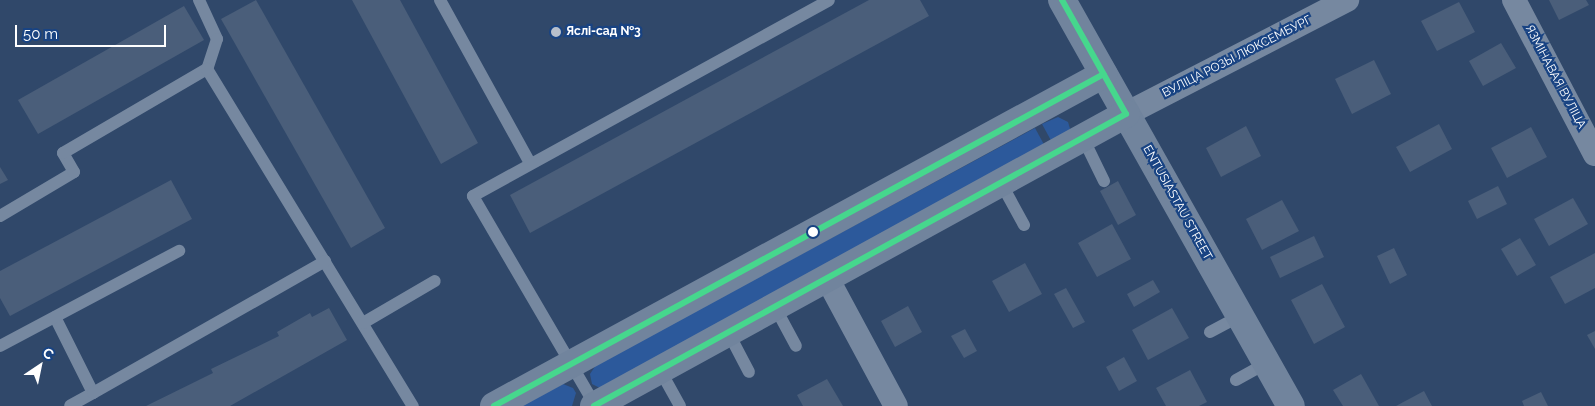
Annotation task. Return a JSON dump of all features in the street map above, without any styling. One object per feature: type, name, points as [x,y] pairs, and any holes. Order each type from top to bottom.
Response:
[{"type":"main road","name":"ENTUSIASTAU STREET","points":[[1063,0],[1291,406]]},
{"type":"main road","points":[[494,406],[1104,74]]},
{"type":"main road","points":[[594,406],[1126,114]]},
{"type":"street","name":"ВУЛІЦА РОЗЫ ЛЮКСЕМБУРГ","points":[[1126,114],[1347,0]]},
{"type":"street","name":"ЯЗМІНАВАЯ ВУЛІЦА","points":[[1514,0],[1595,154]]},
{"type":"street","points":[[828,278],[896,406]]},
{"type":"lane","points":[[0,216],[74,172],[63,153],[207,69],[217,39],[198,0]]},
{"type":"lane","points":[[440,0],[530,163]]},
{"type":"lane","points":[[594,406],[572,364],[473,196],[829,0]]},
{"type":"lane","points":[[207,69],[413,406]]},
{"type":"lane","points":[[1083,138],[1104,181]]},
{"type":"lane","points":[[1001,183],[1024,225]]},
{"type":"lane","points":[[0,346],[180,251]]},
{"type":"lane","points":[[70,406],[326,261]]},
{"type":"lane","points":[[363,323],[435,281]]},
{"type":"lane","points":[[775,307],[796,346]]},
{"type":"lane","points":[[1210,332],[1240,316]]},
{"type":"lane","points":[[54,317],[93,393]]},
{"type":"lane","points":[[728,332],[749,372]]},
{"type":"lane","points":[[1236,380],[1267,363]]},
{"type":"lane","points":[[660,370],[680,406]]},
{"type":"shaded area","points":[[1058,117],[1068,122],[1071,132],[1054,146],[1042,124]]},
{"type":"shaded area","points":[[1035,128],[1047,150],[602,389],[592,384],[590,374],[596,365]]},
{"type":"shaded area","points":[[563,384],[573,388],[576,393],[572,406],[521,406]]},
{"type":"building","points":[[256,0],[385,228],[351,248],[221,19]]},
{"type":"building","points":[[352,0],[400,0],[478,143],[441,164]]},
{"type":"building","points":[[869,0],[920,0],[929,16],[530,233],[510,195]]},
{"type":"building","points":[[1549,0],[1586,0],[1589,5],[1559,20]]},
{"type":"building","points":[[1459,2],[1475,32],[1437,51],[1421,21]]},
{"type":"building","points":[[184,6],[204,40],[38,134],[18,100]]},
{"type":"building","points":[[1501,43],[1516,68],[1483,86],[1469,61]]},
{"type":"building","points":[[1374,60],[1391,94],[1352,114],[1335,79]]},
{"type":"building","points":[[1439,124],[1452,149],[1410,172],[1396,147]]},
{"type":"building","points":[[1246,126],[1261,156],[1221,177],[1206,148]]},
{"type":"building","points":[[1531,127],[1547,157],[1507,178],[1491,148]]},
{"type":"building","points":[[0,167],[8,180],[0,184]]},
{"type":"building","points":[[171,180],[192,219],[10,316],[0,298],[0,271]]},
{"type":"building","points":[[1118,181],[1136,215],[1118,225],[1100,191]]},
{"type":"building","points":[[1498,186],[1507,204],[1477,219],[1468,201]]},
{"type":"building","points":[[1573,198],[1588,224],[1549,246],[1534,219]]},
{"type":"building","points":[[1282,200],[1299,231],[1262,250],[1246,219]]},
{"type":"building","points":[[1112,224],[1131,259],[1097,277],[1078,243]]},
{"type":"building","points":[[1314,236],[1324,257],[1280,278],[1270,257]]},
{"type":"building","points":[[1520,238],[1536,265],[1517,276],[1501,249]]},
{"type":"building","points":[[1394,248],[1407,275],[1390,284],[1377,256]]},
{"type":"building","points":[[1595,253],[1595,288],[1565,304],[1550,277]]},
{"type":"building","points":[[1025,263],[1042,294],[1009,312],[992,281]]},
{"type":"building","points":[[1153,280],[1160,292],[1134,307],[1127,294]]},
{"type":"building","points":[[1322,284],[1345,327],[1314,344],[1291,300]]},
{"type":"building","points":[[1066,288],[1085,322],[1073,328],[1054,294]]},
{"type":"building","points":[[908,306],[922,332],[895,347],[881,321]]},
{"type":"building","points":[[329,308],[347,340],[230,406],[146,406],[213,373],[211,369],[279,336],[277,332],[310,313],[312,317]]},
{"type":"building","points":[[1172,308],[1189,338],[1148,360],[1132,330]]},
{"type":"building","points":[[965,329],[977,351],[964,358],[951,336]]},
{"type":"building","points":[[1595,331],[1595,349],[1587,335]]},
{"type":"building","points":[[1124,357],[1137,381],[1119,391],[1106,367]]},
{"type":"building","points":[[1190,370],[1207,402],[1199,406],[1166,406],[1156,388]]},
{"type":"building","points":[[1361,374],[1379,406],[1343,406],[1333,390]]},
{"type":"building","points":[[827,379],[843,406],[803,406],[797,395]]},
{"type":"building","points":[[1424,391],[1432,406],[1396,406]]},
{"type":"building","points":[[1541,392],[1548,406],[1524,406],[1522,401]]},
{"type":"transit line","points":[[594,406],[1126,114],[1062,0]]},
{"type":"transit line","points":[[494,406],[1104,74]]},
{"type":"place","name":"Яслі-сад №3","points":[[556,32]]}]
